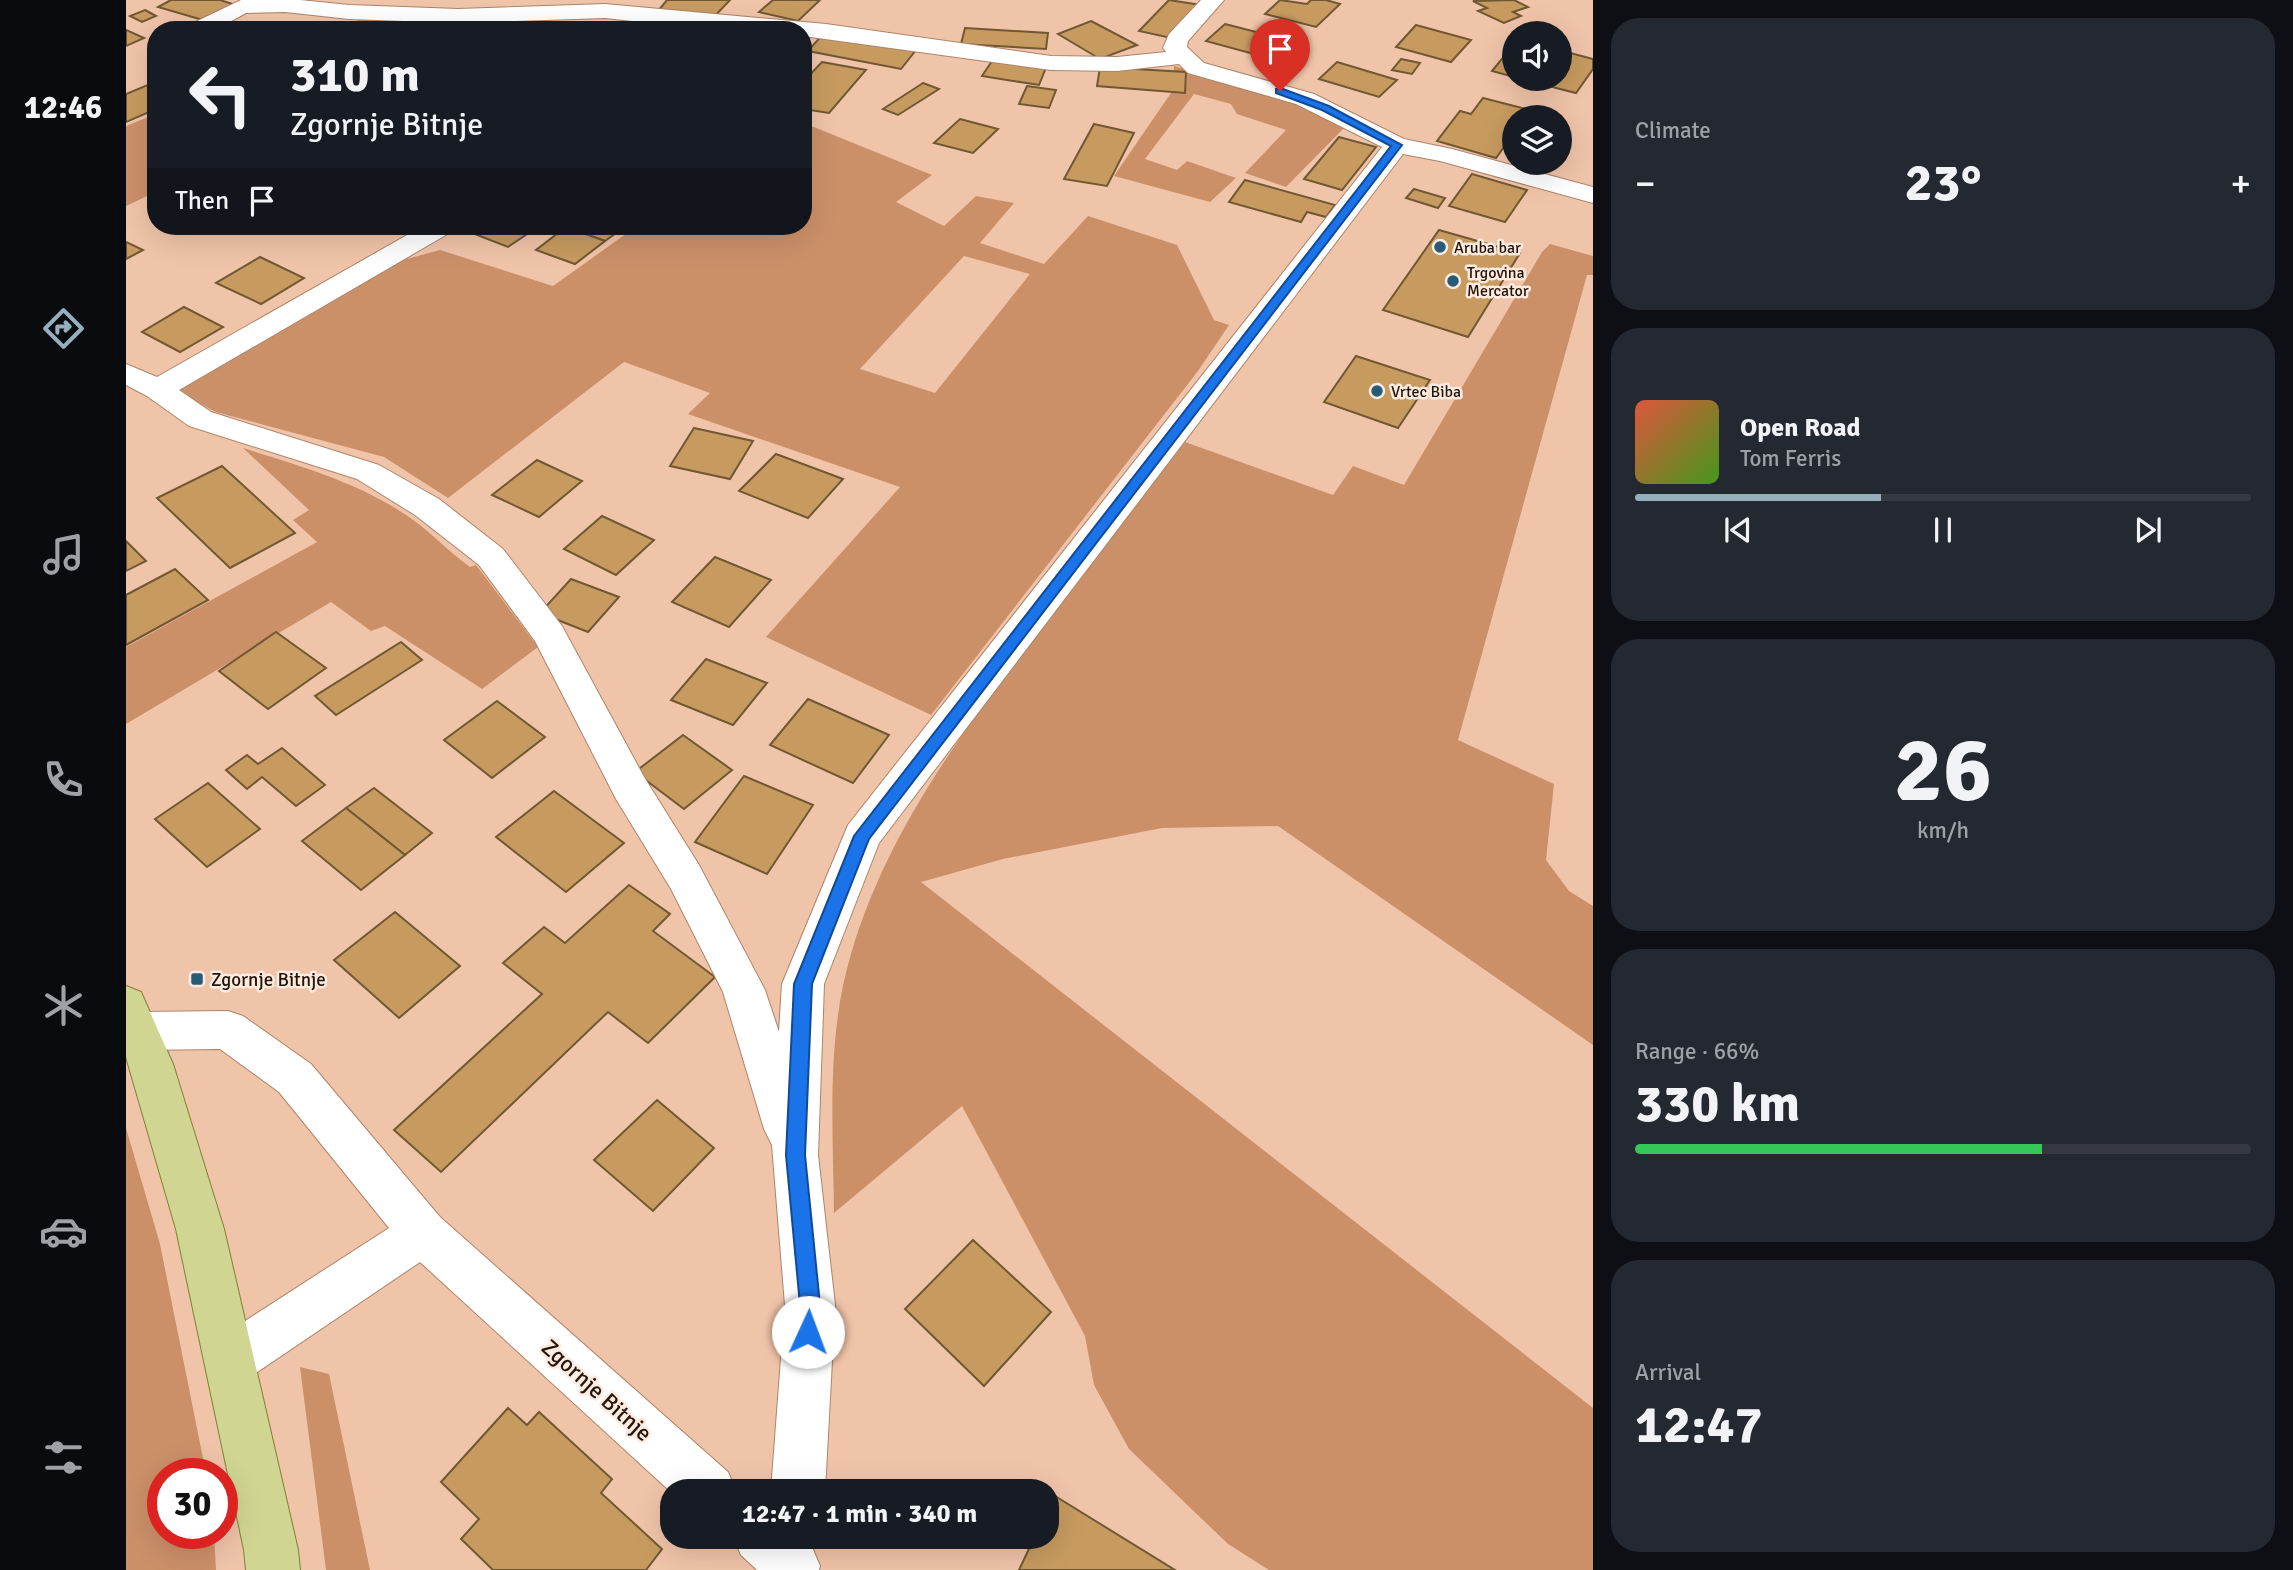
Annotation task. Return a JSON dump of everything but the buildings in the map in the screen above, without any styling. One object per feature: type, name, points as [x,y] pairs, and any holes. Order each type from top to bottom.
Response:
[{"type":"main road","name":"Zgornje Bitnje","points":[[132,1018],[151,1064],[200,1229],[271,1550],[273,1570]]},
{"type":"street","points":[[1213,0],[1177,39],[1175,48],[1196,68],[1315,103],[1397,145],[1443,153],[1593,194]]},
{"type":"street","points":[[214,21],[241,7],[285,5],[349,12],[457,16],[611,13],[694,21]]},
{"type":"street","points":[[812,30],[1051,63],[1117,64],[1183,57]]},
{"type":"street","points":[[798,1479],[810,1305],[795,1155],[803,984],[862,836],[1397,145]]},
{"type":"street","points":[[158,389],[426,235]]},
{"type":"street","points":[[126,373],[158,389],[200,419],[368,472],[427,507],[491,556],[549,635],[630,788],[685,877],[744,990],[795,1155]]},
{"type":"street","name":"Zgornje Bitnje","points":[[132,1018],[229,1030],[295,1078],[423,1233],[696,1479]]},
{"type":"street","points":[[229,1361],[423,1233]]},
{"type":"shaded area","points":[[368,15],[504,18],[498,21],[357,21]]},
{"type":"shaded area","points":[[1174,66],[1289,97],[1345,123],[1343,129],[1286,187],[1245,173],[1286,130],[1237,114],[1231,104],[1194,94],[1145,159],[1177,170],[1187,161],[1236,178],[1210,202],[1114,176],[1173,90]]},
{"type":"shaded area","points":[[147,118],[147,196],[126,206],[126,126]]},
{"type":"shaded area","points":[[814,127],[932,175],[896,202],[944,226],[976,196],[1014,203],[980,243],[1044,264],[1088,216],[1177,245],[1214,320],[1229,325],[1198,371],[931,715],[766,637],[900,487],[688,414],[710,393],[624,362],[448,498],[384,457],[216,412],[181,394],[181,385],[381,266],[440,250],[553,286],[624,235],[812,235]],"holes":[[[964,256],[1030,274],[935,393],[860,369]]]},
{"type":"shaded area","points":[[1550,244],[1593,256],[1593,275],[1587,275],[1458,740],[1554,784],[1546,860],[1569,891],[1593,906],[1593,1045],[1278,826],[1162,828],[1003,859],[921,882],[1593,1408],[1593,1570],[1269,1570],[1228,1544],[1129,1449],[1094,1385],[1085,1336],[962,1106],[834,1213],[834,1050],[843,985],[867,908],[886,864],[933,779],[1017,660],[1185,442],[1333,495],[1353,466],[1404,485],[1542,252]]},
{"type":"shaded area","points":[[243,448],[355,487],[423,527],[470,567],[476,565],[538,647],[482,689],[385,626],[371,631],[331,602],[126,724],[126,647],[317,542],[293,520],[309,510]]},
{"type":"shaded area","points":[[126,1128],[160,1244],[203,1458],[147,1458],[147,1549],[215,1549],[216,1570],[126,1570]]},
{"type":"shaded area","points":[[300,1367],[329,1374],[370,1570],[326,1570]]},
{"type":"place","name":"Aruba bar","points":[[1440,247]]},
{"type":"place","name":"Trgovina Mercator","points":[[1453,281]]},
{"type":"place","name":"Vrtec Biba","points":[[1377,391]]},
{"type":"place","name":"Zgornje Bitnje","points":[[197,979]]},
{"type":"route","points":[[808,1332],[810,1305],[795,1155],[803,984],[862,836],[1397,145],[1326,108],[1280,91]]}]
